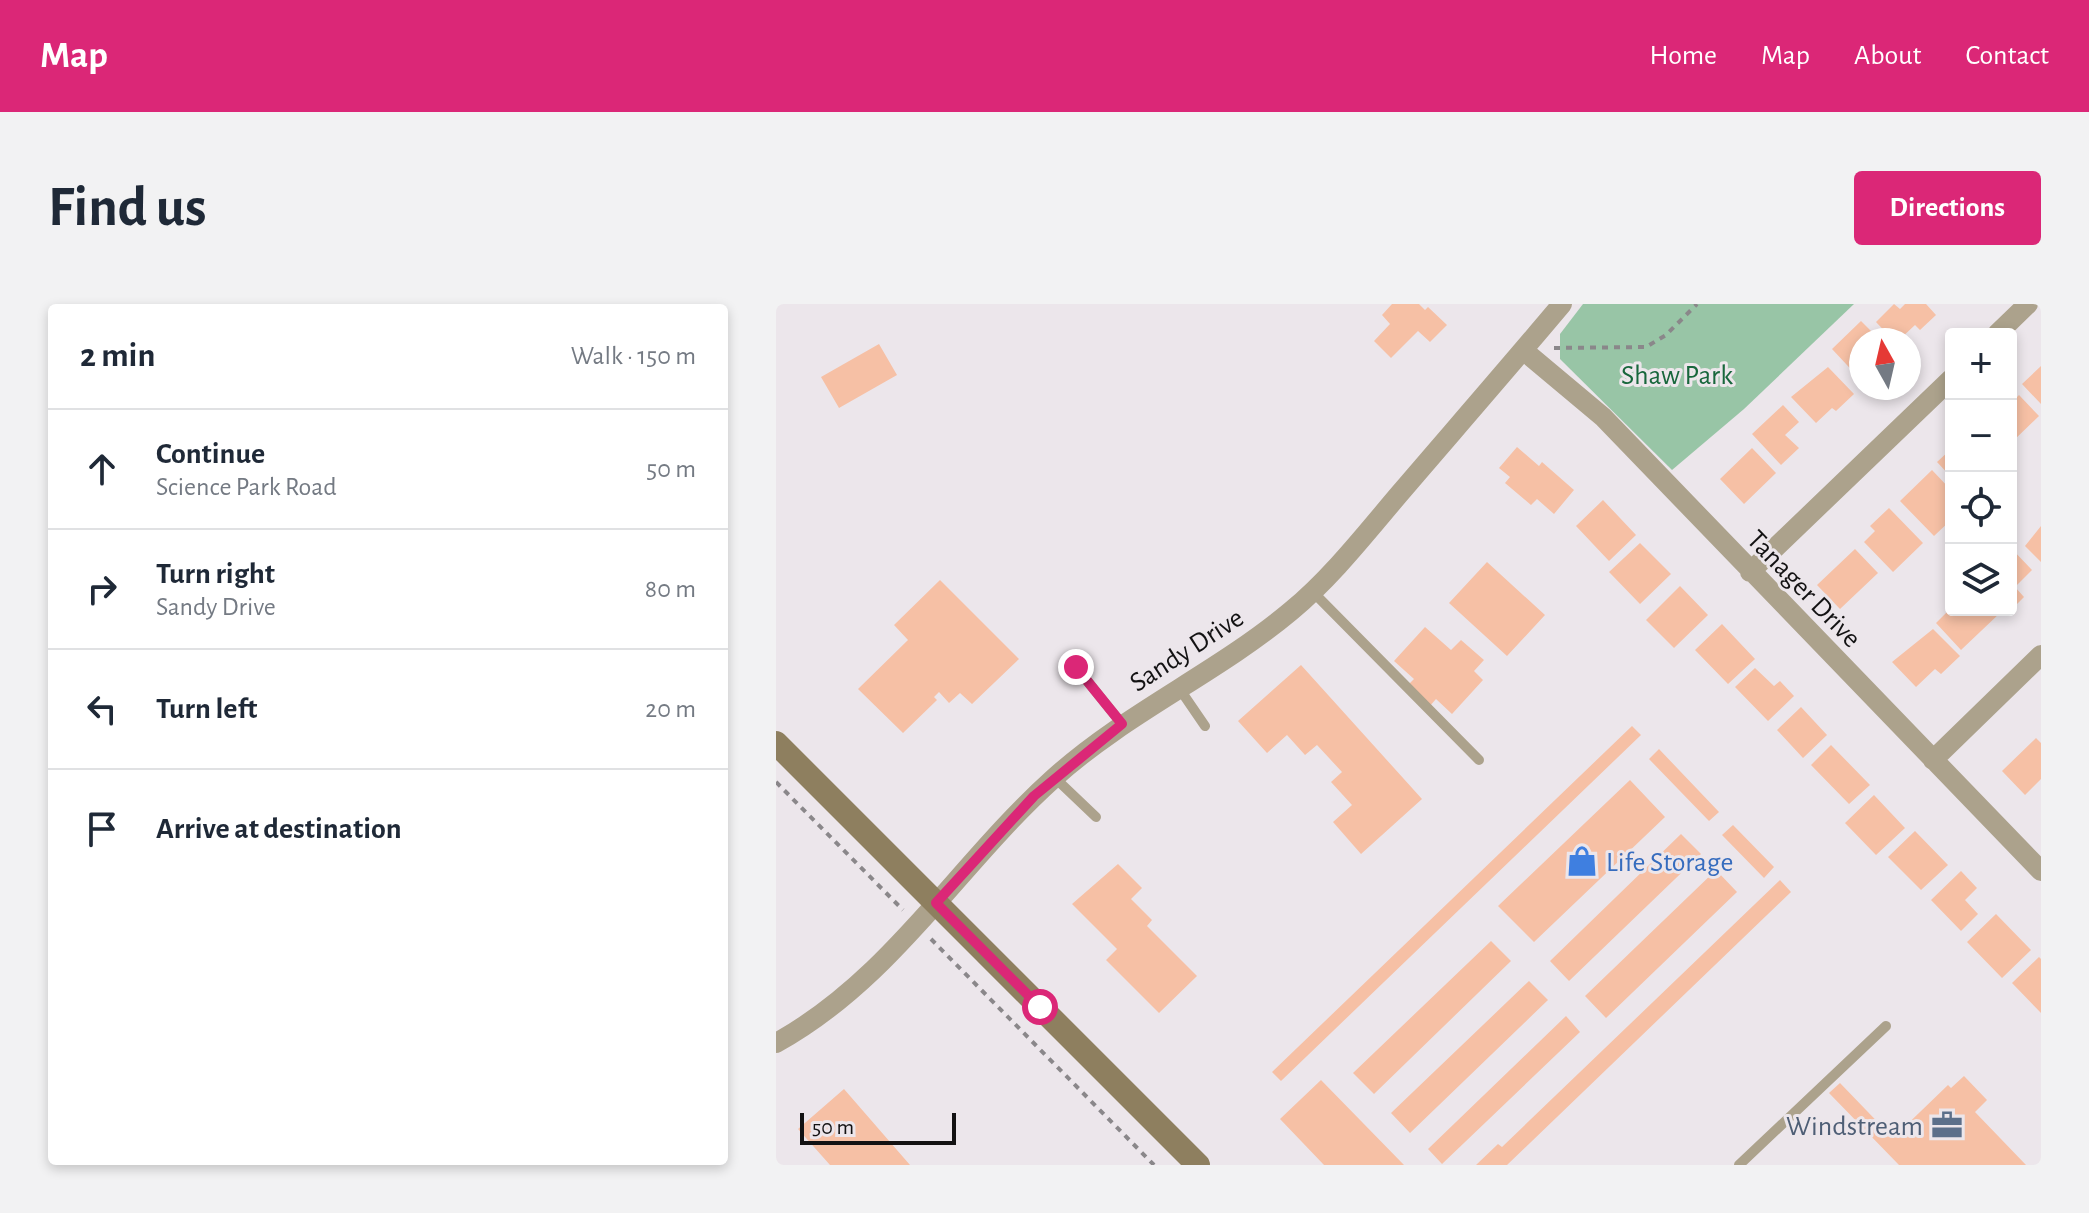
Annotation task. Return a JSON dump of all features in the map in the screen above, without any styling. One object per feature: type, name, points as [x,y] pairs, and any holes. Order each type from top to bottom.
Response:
[{"type":"main road","points":[[776,743],[1198,1165]]},
{"type":"street","name":"Sandy Drive","points":[[776,1043],[843,998],[919,926],[936,903],[1054,777],[1122,724],[1266,631],[1312,591],[1562,304]]},
{"type":"street","points":[[2003,328],[2028,304]]},
{"type":"street","name":"Tanager Drive","points":[[1523,350],[1603,417],[2041,871]]},
{"type":"street","points":[[1750,572],[1945,385]]},
{"type":"street","points":[[1933,760],[2041,655]]},
{"type":"lane","points":[[1312,591],[1479,760]]},
{"type":"lane","points":[[1076,667],[1122,724]]},
{"type":"lane","points":[[1178,687],[1205,726]]},
{"type":"lane","points":[[1054,777],[1096,817]]},
{"type":"lane","points":[[1739,1165],[1886,1026]]},
{"type":"path","points":[[1523,350],[1583,345],[1646,347],[1666,335],[1697,304]]},
{"type":"path","points":[[776,782],[1154,1165]]},
{"type":"green space","name":"Shaw Park","points":[[1583,304],[1854,304],[1744,409],[1672,470],[1560,359],[1560,334]]},
{"type":"building","points":[[1392,304],[1419,304],[1425,310],[1428,307],[1447,325],[1430,342],[1418,331],[1391,358],[1374,341],[1390,324],[1382,315]]},
{"type":"building","points":[[1894,304],[1900,309],[1905,304],[1926,304],[1936,315],[1921,329],[1915,325],[1912,328],[1882,328],[1876,322]]},
{"type":"building","points":[[1861,321],[1868,328],[1854,328]]},
{"type":"building","points":[[1849,333],[1849,367],[1832,349]]},
{"type":"building","points":[[879,344],[897,375],[839,408],[821,377]]},
{"type":"building","points":[[2041,366],[2041,404],[2022,384]]},
{"type":"building","points":[[1828,367],[1849,389],[1849,399],[1836,411],[1832,408],[1816,423],[1791,397]]},
{"type":"building","points":[[2019,395],[2039,416],[2017,437],[2017,400]]},
{"type":"building","points":[[1783,405],[1799,422],[1785,435],[1799,448],[1781,465],[1752,434]]},
{"type":"building","points":[[1517,447],[1539,466],[1542,462],[1574,490],[1554,514],[1537,499],[1531,505],[1505,483],[1510,477],[1499,468]]},
{"type":"building","points":[[1752,448],[1776,473],[1744,504],[1720,479]]},
{"type":"building","points":[[1945,455],[1945,471],[1937,462]]},
{"type":"building","points":[[1932,470],[1945,484],[1945,526],[1934,536],[1900,501]]},
{"type":"building","points":[[1603,500],[1636,535],[1609,561],[1576,526]]},
{"type":"building","points":[[1889,508],[1923,543],[1893,572],[1864,542],[1875,531],[1870,526]]},
{"type":"building","points":[[2041,526],[2041,562],[2025,546]]},
{"type":"building","points":[[1640,543],[1671,574],[1640,604],[1609,572]]},
{"type":"building","points":[[1855,549],[1878,573],[1840,609],[1817,585]]},
{"type":"building","points":[[2017,554],[2032,570],[2017,585]]},
{"type":"building","points":[[1487,562],[1545,615],[1507,656],[1449,603]]},
{"type":"building","points":[[940,580],[1019,659],[972,704],[960,693],[949,703],[939,692],[934,697],[937,700],[903,733],[858,689],[908,640],[894,625]]},
{"type":"building","points":[[1680,586],[1708,615],[1674,648],[1646,620]]},
{"type":"building","points":[[2017,589],[2024,597],[2017,604]]},
{"type":"building","points":[[1945,614],[1997,616],[1961,650],[1936,623]]},
{"type":"building","points":[[1722,624],[1755,659],[1728,684],[1695,650]]},
{"type":"building","points":[[1425,627],[1451,650],[1461,640],[1484,660],[1474,671],[1483,680],[1452,714],[1436,699],[1429,707],[1406,687],[1414,679],[1394,661]]},
{"type":"building","points":[[1933,629],[1960,656],[1941,674],[1935,669],[1916,687],[1892,662]]},
{"type":"building","points":[[1301,665],[1422,799],[1361,854],[1333,822],[1352,805],[1331,782],[1342,772],[1317,745],[1305,755],[1287,735],[1267,753],[1238,721]]},
{"type":"building","points":[[1755,668],[1774,686],[1780,681],[1794,696],[1768,721],[1735,687]]},
{"type":"building","points":[[1801,707],[1827,735],[1803,758],[1777,730]]},
{"type":"building","name":"Life Storage","points":[[1632,726],[1641,735],[1281,1081],[1272,1072]]},
{"type":"building","points":[[2036,738],[2041,743],[2041,779],[2025,795],[2002,771]]},
{"type":"building","points":[[1831,745],[1870,785],[1849,804],[1811,765]]},
{"type":"building","name":"Life Storage","points":[[1659,749],[1719,812],[1709,821],[1649,759]]},
{"type":"building","name":"Life Storage","points":[[1630,780],[1665,817],[1534,942],[1498,906]]},
{"type":"building","points":[[1874,795],[1905,828],[1876,855],[1845,823]]},
{"type":"building","name":"Life Storage","points":[[1733,825],[1774,867],[1764,878],[1722,835]]},
{"type":"building","points":[[1915,831],[1948,865],[1921,890],[1888,857]]},
{"type":"building","name":"Life Storage","points":[[1681,834],[1701,854],[1569,981],[1550,961]]},
{"type":"building","points":[[1118,864],[1142,888],[1131,899],[1152,920],[1147,926],[1197,976],[1159,1013],[1106,960],[1117,949],[1072,904]]},
{"type":"building","name":"Life Storage","points":[[1716,870],[1737,892],[1606,1018],[1585,996]]},
{"type":"building","points":[[1961,871],[1977,888],[1965,900],[1978,914],[1961,931],[1931,900]]},
{"type":"building","name":"Life Storage","points":[[1780,880],[1791,892],[1507,1165],[1476,1165],[1498,1144],[1502,1147]]},
{"type":"building","points":[[1996,914],[2031,950],[2002,978],[1967,942]]},
{"type":"building","points":[[1491,941],[1511,961],[1374,1094],[1353,1073]]},
{"type":"building","points":[[2039,957],[2041,959],[2041,1013],[2012,983]]},
{"type":"building","points":[[1529,981],[1548,1000],[1410,1133],[1391,1113]]},
{"type":"building","points":[[1566,1016],[1580,1032],[1442,1164],[1428,1149]]},
{"type":"building","name":"Windstream","points":[[1964,1076],[1987,1100],[1975,1112],[2026,1165],[1899,1165],[1829,1093],[1840,1083],[1893,1138],[1948,1085],[1951,1088]]},
{"type":"building","points":[[1321,1080],[1404,1165],[1324,1165],[1280,1119]]},
{"type":"building","points":[[844,1089],[910,1165],[830,1165],[798,1129]]},
{"type":"place","name":"Life Storage","points":[[1582,861]]},
{"type":"place","name":"Windstream","points":[[1947,1125]]},
{"type":"route","points":[[1040,1007],[936,903],[955,878],[1034,796],[1090,747],[1122,724],[1076,667]]}]
